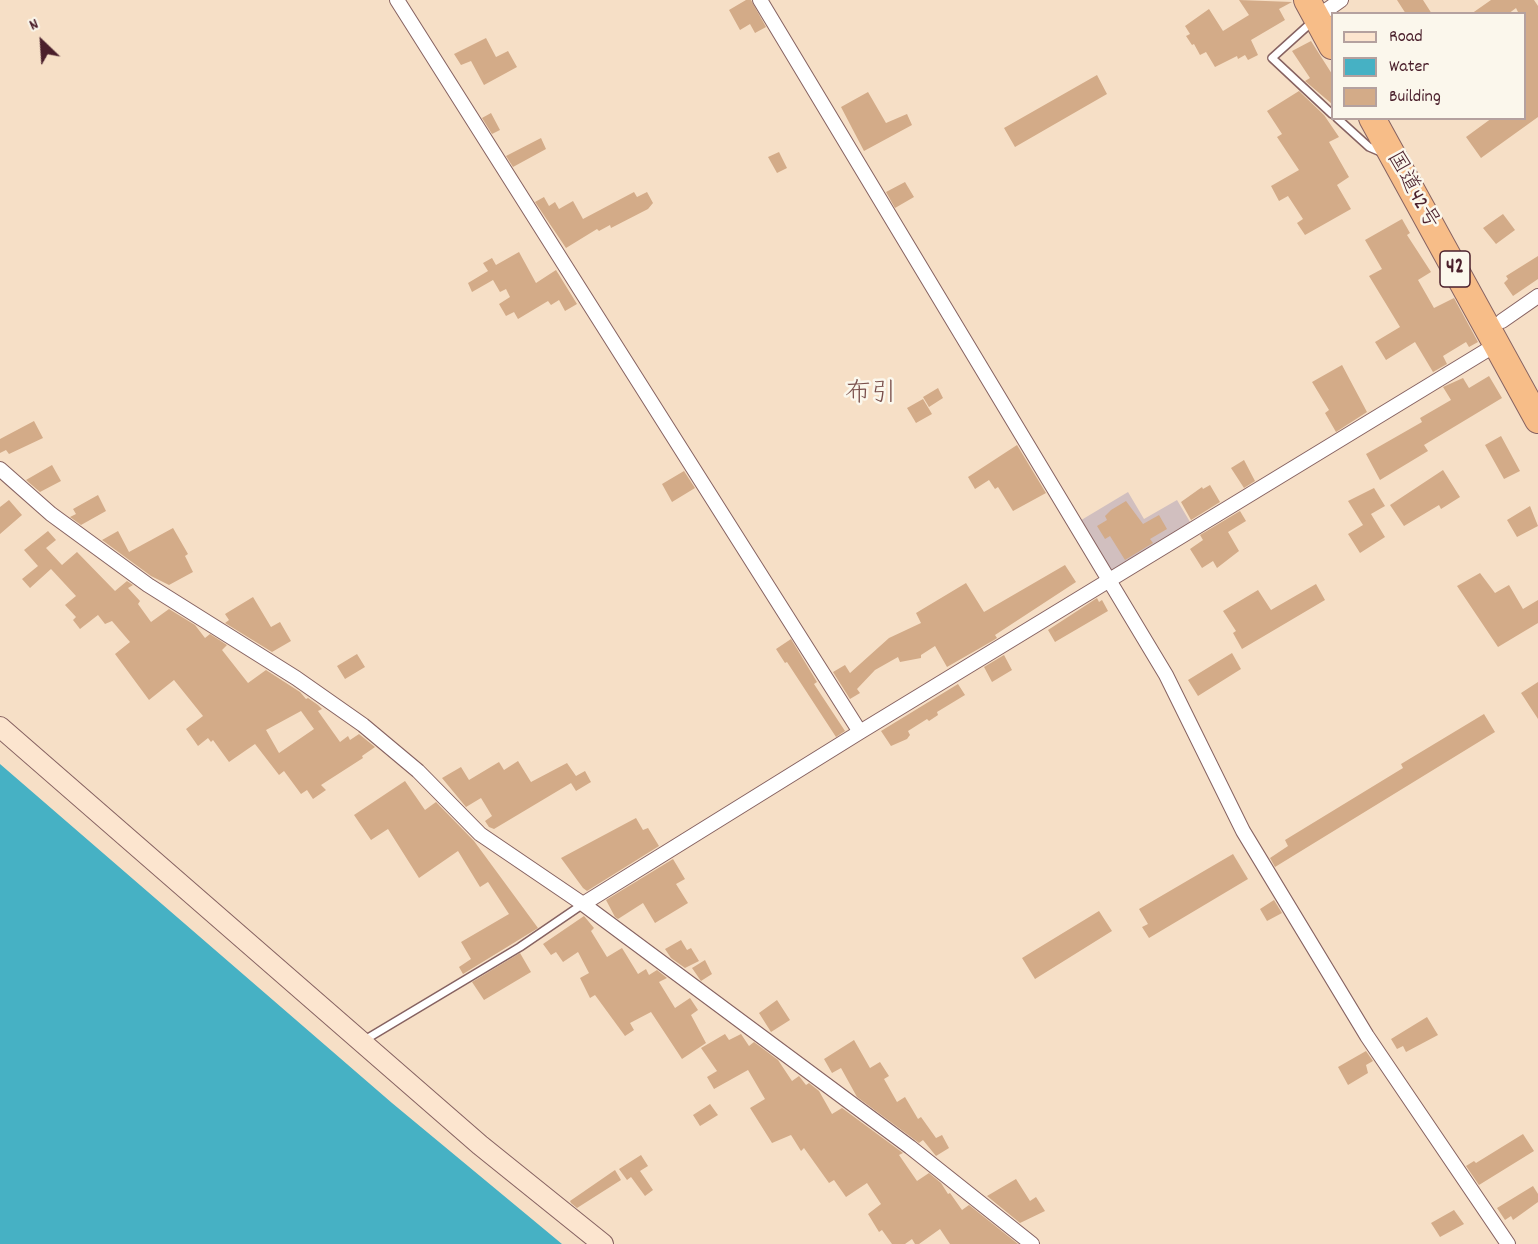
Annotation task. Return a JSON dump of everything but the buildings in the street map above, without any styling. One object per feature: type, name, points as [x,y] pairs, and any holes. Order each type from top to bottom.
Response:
[{"type":"highway","points":[[1326,6],[1331,39]]},
{"type":"highway","name":"国道42号","points":[[1373,120],[1396,154],[1499,332],[1538,385]]},
{"type":"highway","name":"国道42号","points":[[1392,120],[1499,332],[1538,420]]},
{"type":"street","points":[[397,0],[860,732]]},
{"type":"street","points":[[760,0],[1107,581],[1166,675],[1243,831],[1280,893],[1367,1036],[1508,1244]]},
{"type":"street","points":[[583,904],[1107,581],[1499,332],[1538,296]]},
{"type":"street","points":[[0,469],[51,514],[148,585],[296,678],[363,725],[418,771],[480,834],[583,904],[910,1147],[1032,1244]]},
{"type":"street","points":[[0,727],[488,1152],[603,1244]]},
{"type":"lane","points":[[1326,6],[1272,58],[1331,113]]},
{"type":"lane","points":[[1339,120],[1369,147],[1396,154]]},
{"type":"lane","points":[[363,1041],[520,948],[583,904]]},
{"type":"shaded area","points":[[1128,492],[1144,519],[1177,500],[1193,527],[1110,577],[1078,522]]},
{"type":"water","points":[[0,764],[392,1103],[562,1244],[0,1244]]},
{"type":"district","name":"布引","points":[[871,396]]}]
